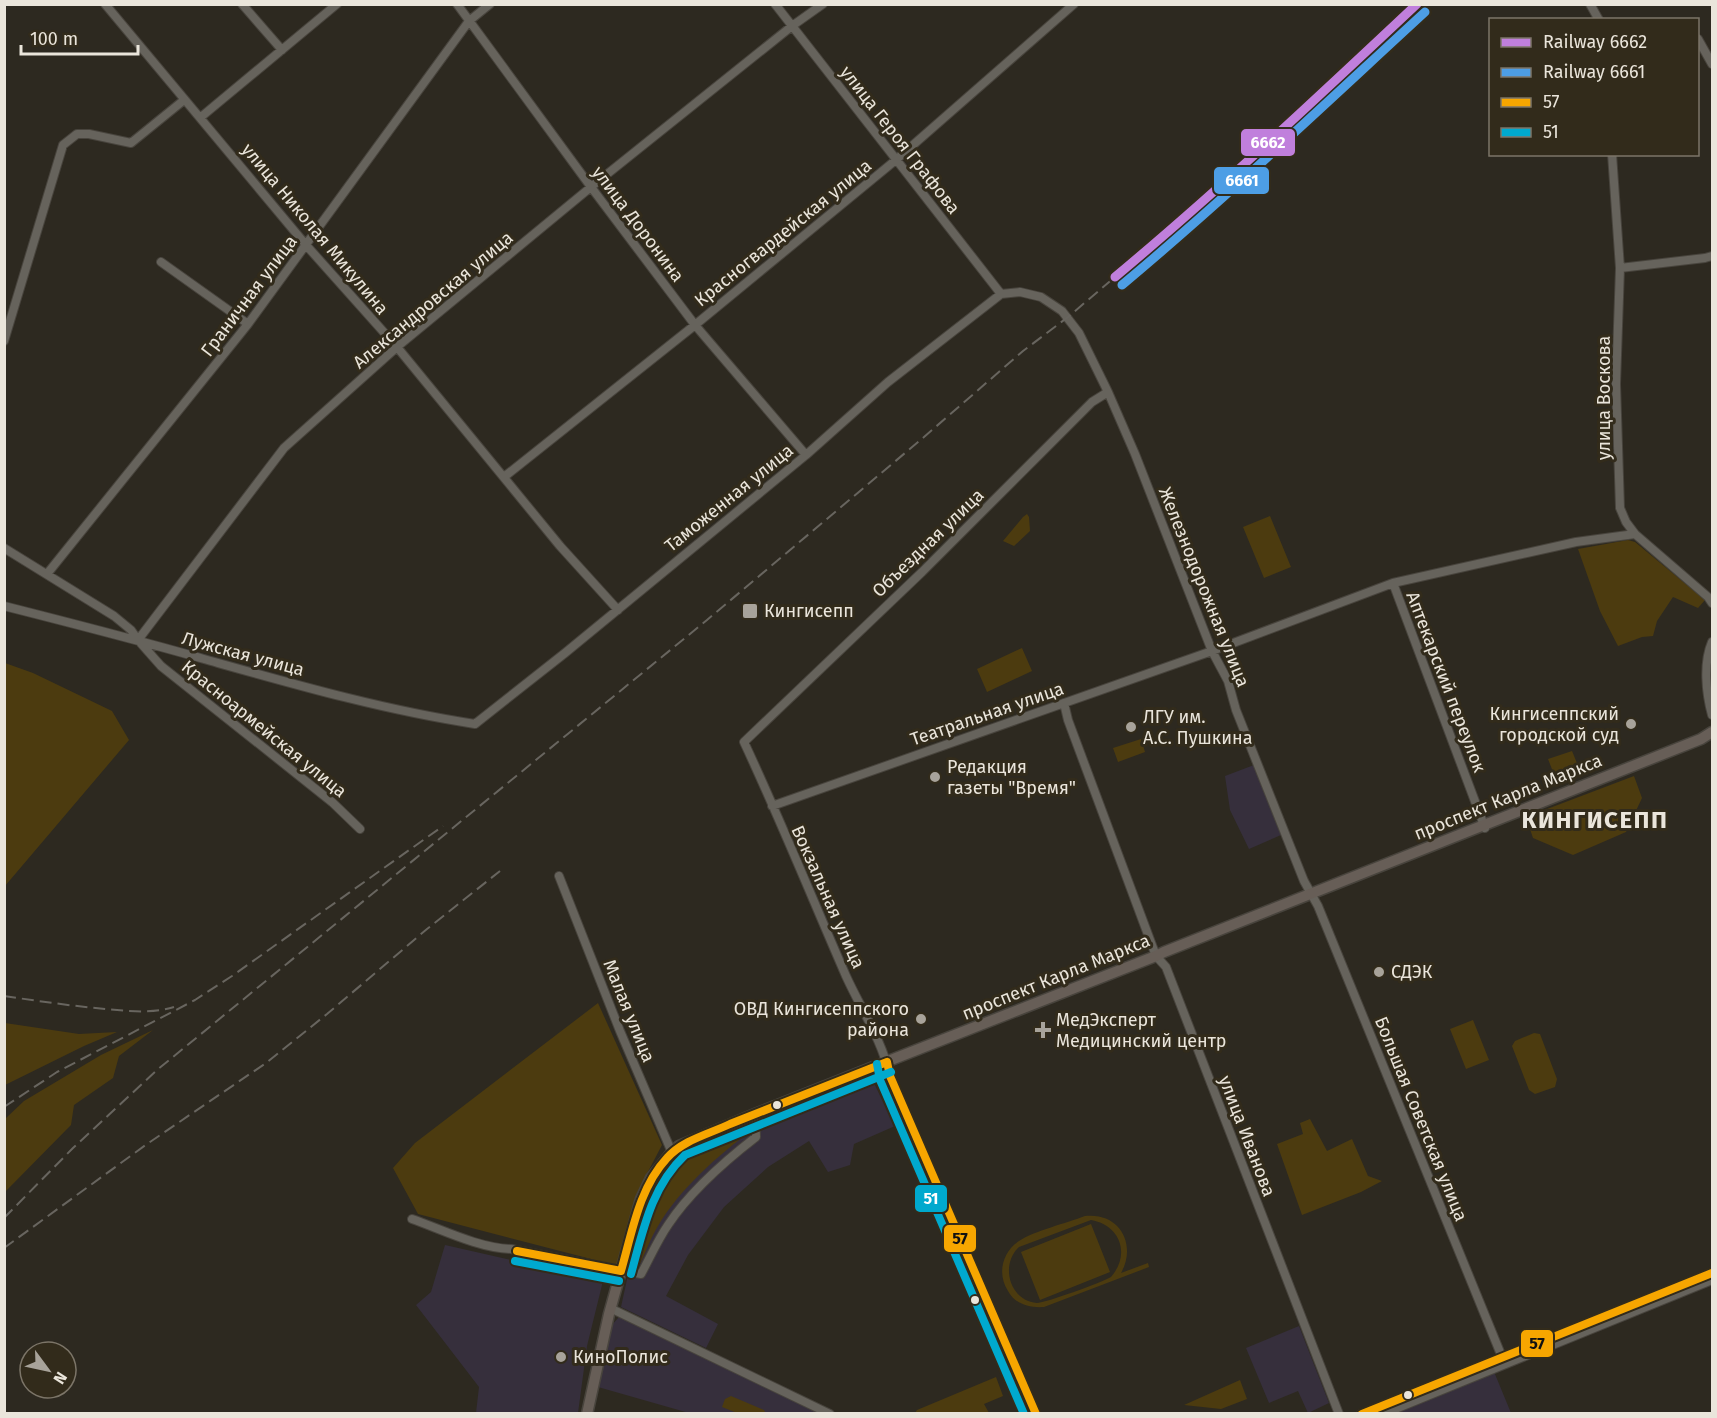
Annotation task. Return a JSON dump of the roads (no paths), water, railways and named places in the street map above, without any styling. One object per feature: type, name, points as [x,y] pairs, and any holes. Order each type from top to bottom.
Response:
[{"type":"main road","name":"проспект Карла Маркса","points":[[588,1413],[641,1199],[651,1178],[679,1146],[1157,958],[1164,952],[1485,826],[1710,733]]},
{"type":"street","name":"улица Николая Микулина","points":[[105,4],[306,245],[397,347],[560,546],[618,610]]},
{"type":"street","points":[[242,4],[282,50]]},
{"type":"street","points":[[201,117],[337,4]]},
{"type":"street","name":"улица Доронина","points":[[457,4],[695,325],[806,455]]},
{"type":"street","name":"Граничная улица","points":[[48,574],[248,324],[469,21],[490,4]]},
{"type":"street","name":"улица Героя Графова","points":[[775,4],[1001,294]]},
{"type":"street","name":"Александровская улица","points":[[138,640],[284,448],[397,347],[591,187],[792,26],[824,4]]},
{"type":"street","name":"Красногвардейская улица","points":[[504,477],[695,325],[897,159],[1074,4]]},
{"type":"street","points":[[1590,4],[1598,18]]},
{"type":"street","points":[[1699,41],[1713,64]]},
{"type":"street","points":[[4,341],[63,145],[77,134],[89,134],[131,143],[184,100]]},
{"type":"street","name":"улица Воскова","points":[[1612,156],[1620,268],[1616,384],[1620,508],[1635,534],[1713,603]]},
{"type":"street","points":[[1620,268],[1713,256]]},
{"type":"street","points":[[161,262],[248,324]]},
{"type":"street","name":"Железнодорожная улица","points":[[1001,294],[1020,292],[1041,297],[1062,311],[1078,333],[1108,392],[1135,454],[1212,651],[1228,681],[1236,710],[1304,881],[1312,895]]},
{"type":"street","name":"Таможенная улица","points":[[475,724],[806,455],[888,382],[1001,294]]},
{"type":"street","name":"Объездная улица","points":[[744,742],[922,572],[1092,402],[1108,392]]},
{"type":"street","name":"Аптекарский переулок","points":[[1212,651],[1393,583],[1576,542],[1635,534]]},
{"type":"street","name":"Красноармейская улица","points":[[4,548],[114,616],[131,630],[161,666],[332,802],[360,829]]},
{"type":"street","name":"Аптекарский переулок","points":[[1393,583],[1485,826]]},
{"type":"street","name":"Лужская улица","points":[[4,606],[138,640],[284,681],[424,716],[475,724]]},
{"type":"street","points":[[1713,642],[1708,657],[1707,679],[1708,699],[1713,715]]},
{"type":"street","name":"Театральная улица","points":[[772,806],[1212,651]]},
{"type":"street","name":"улица Иванова","points":[[1064,703],[1068,720],[1157,958],[1166,967],[1339,1413]]},
{"type":"street","name":"Вокзальная улица","points":[[744,742],[849,982],[869,1021],[890,1076],[1036,1413]]},
{"type":"street","name":"Малая улица","points":[[559,876],[672,1154]]},
{"type":"street","name":"Большая Советская улица","points":[[1312,895],[1502,1357]]},
{"type":"street","points":[[412,1219],[498,1249],[511,1249],[641,1274],[668,1225],[700,1186],[756,1137],[755,1116]]},
{"type":"street","points":[[1361,1413],[1713,1273]]},
{"type":"street","points":[[1383,1413],[1713,1280]]},
{"type":"street","points":[[612,1309],[830,1413]]},
{"type":"railway","points":[[4,1218],[73,1148],[157,1070],[707,620],[1023,351],[1115,277]]},
{"type":"railway","points":[[4,1107],[57,1072],[195,1000],[443,826]]},
{"type":"railway","points":[[4,1248],[147,1144],[266,1063],[500,871]]},
{"type":"railway","points":[[4,996],[131,1011],[157,1011],[174,1007]]},
{"type":"rail line","name":"6662","points":[[1115,277],[1230,177],[1417,4]]},
{"type":"rail line","name":"6661","points":[[1122,285],[1237,185],[1425,12]]},
{"type":"place","name":"Кингисепп","points":[[750,611]]},
{"type":"place","name":"Кингисеппский городской суд","points":[[1631,724]]},
{"type":"place","name":"ЛГУ им. А.С. Пушкина","points":[[1131,727]]},
{"type":"place","name":"Редакция газеты \"Время\"","points":[[935,777]]},
{"type":"place","name":"СДЭК","points":[[1379,972]]},
{"type":"place","name":"ОВД Кингисеппского района","points":[[921,1019]]},
{"type":"place","name":"МедЭксперт Медицинский центр","points":[[1043,1030]]},
{"type":"place","name":"КиноПолис","points":[[561,1357]]},
{"type":"district","name":"КИНГИСЕПП","points":[[1595,820]]}]
